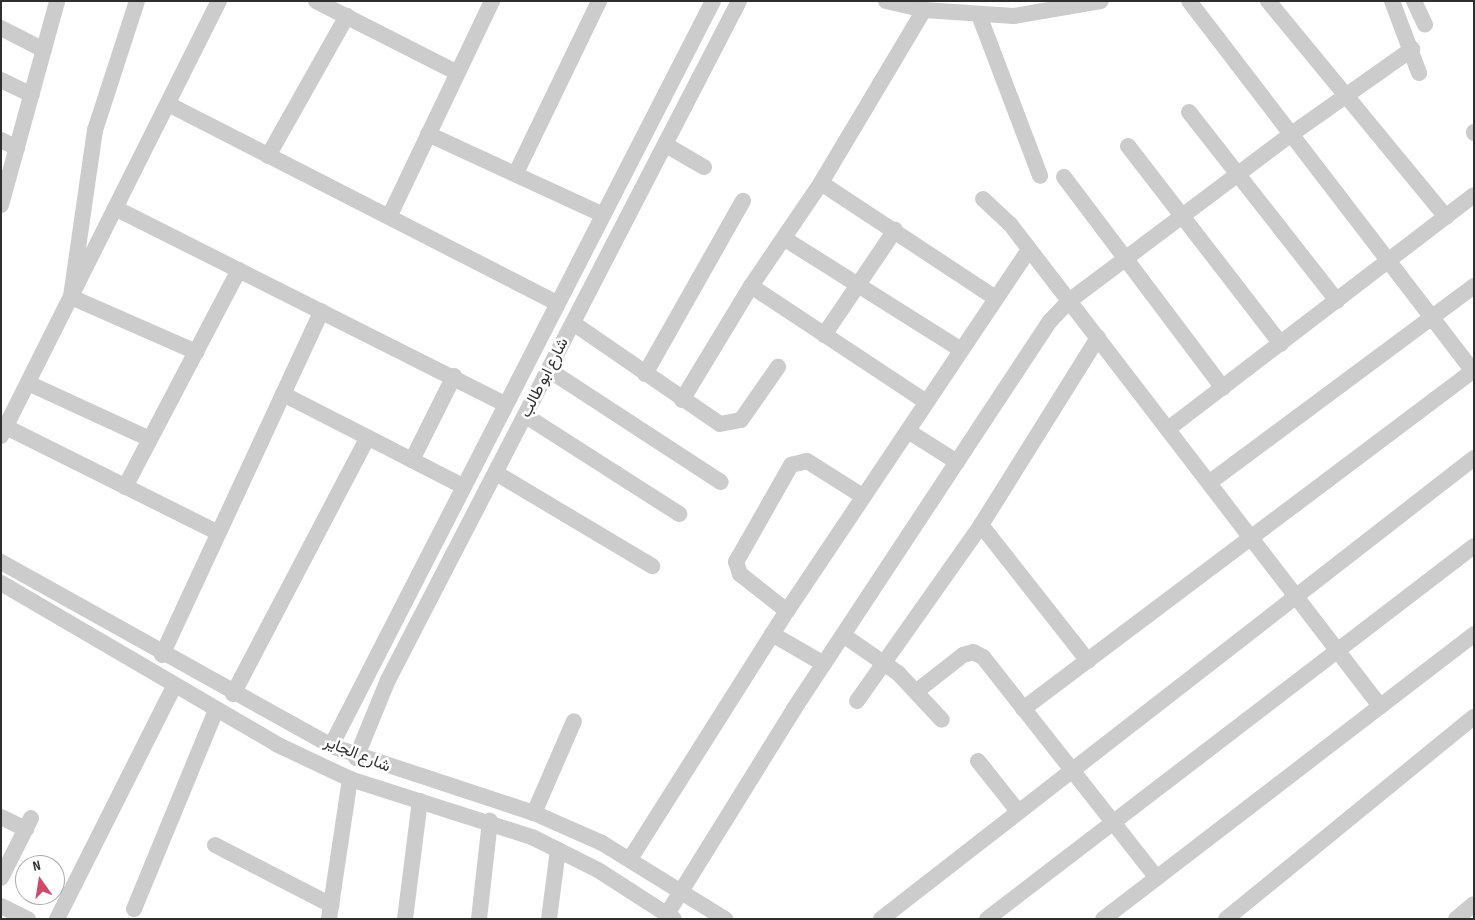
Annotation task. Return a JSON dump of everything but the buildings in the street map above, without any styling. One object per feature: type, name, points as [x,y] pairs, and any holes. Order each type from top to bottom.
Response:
[{"type":"street","points":[[2,197],[58,1]]},
{"type":"street","points":[[71,297],[95,130],[137,1]]},
{"type":"street","points":[[218,532],[125,486],[3,432],[219,1]]},
{"type":"street","points":[[316,1],[456,72]]},
{"type":"street","points":[[390,215],[456,72],[492,1]]},
{"type":"street","points":[[516,173],[599,1]]},
{"type":"street","name":"شارع ابو طالب","points":[[331,746],[367,672],[713,1]]},
{"type":"street","name":"شارع ابو طالب","points":[[356,758],[388,680],[739,1]]},
{"type":"street","points":[[896,2],[924,10],[972,10],[1014,16],[1064,5],[1101,1]]},
{"type":"street","points":[[1023,709],[1254,539],[1473,371],[1292,132],[1189,1]]},
{"type":"street","points":[[1268,1],[1446,217]]},
{"type":"street","points":[[1392,1],[1420,73]]},
{"type":"street","points":[[1414,1],[1425,25]]},
{"type":"street","points":[[682,400],[751,286],[785,239],[821,183],[924,10]]},
{"type":"street","points":[[972,10],[1040,176]]},
{"type":"street","points":[[268,156],[347,16]]},
{"type":"street","points":[[1,28],[44,50]]},
{"type":"street","points":[[670,916],[824,664],[1050,320],[1069,301],[1292,132],[1412,49]]},
{"type":"street","points":[[1,80],[32,95]]},
{"type":"street","points":[[668,89],[689,99]]},
{"type":"street","points":[[168,104],[268,156],[390,215],[557,303]]},
{"type":"street","points":[[1189,112],[1236,176],[1337,301]]},
{"type":"street","points":[[428,134],[516,173],[599,213]]},
{"type":"street","points":[[1,140],[17,148]]},
{"type":"street","points":[[666,145],[704,167]]},
{"type":"street","points":[[1128,146],[1281,344]]},
{"type":"street","points":[[1064,177],[1223,388]]},
{"type":"street","points":[[821,183],[994,297]]},
{"type":"street","points":[[1168,429],[1474,195]]},
{"type":"street","points":[[982,199],[1029,249],[1254,539],[1380,706]]},
{"type":"street","points":[[645,374],[744,201]]},
{"type":"street","points":[[115,208],[454,376],[505,404]]},
{"type":"street","points":[[824,335],[895,230]]},
{"type":"street","points":[[785,239],[960,349]]},
{"type":"street","points":[[630,859],[787,611],[908,431],[994,297],[1029,249]]},
{"type":"street","points":[[125,486],[239,270]]},
{"type":"street","points":[[751,286],[926,402]]},
{"type":"street","points":[[1210,482],[1474,286]]},
{"type":"street","points":[[71,297],[196,352]]},
{"type":"street","points":[[162,655],[322,311]]},
{"type":"street","points":[[574,323],[682,400],[730,426],[742,420],[778,366]]},
{"type":"street","points":[[857,701],[981,525],[1098,338]]},
{"type":"street","points":[[549,370],[721,482]]},
{"type":"street","points":[[412,460],[454,376]]},
{"type":"street","points":[[28,383],[150,439]]},
{"type":"street","points":[[283,394],[463,486]]},
{"type":"street","points":[[526,416],[679,514]]},
{"type":"street","points":[[908,431],[957,462]]},
{"type":"street","points":[[233,694],[368,437]]},
{"type":"street","points":[[881,919],[1069,769],[1295,593],[1474,458]]},
{"type":"street","points":[[787,611],[740,574],[736,562],[790,465],[807,461],[864,497]]},
{"type":"street","points":[[496,473],[652,566]]},
{"type":"street","points":[[981,525],[1088,661]]},
{"type":"street","points":[[987,919],[1111,822],[1474,546]]},
{"type":"street","name":"شارع الجاير","points":[[1,562],[162,655],[331,746],[356,758],[534,813],[630,859],[725,919]]},
{"type":"street","name":"شارع الجاير","points":[[1,583],[216,710],[350,779],[490,821],[558,850],[670,916]]},
{"type":"street","points":[[772,634],[824,664]]},
{"type":"street","points":[[1103,919],[1474,634]]},
{"type":"street","points":[[843,636],[884,664],[917,691],[942,720]]},
{"type":"street","points":[[917,691],[972,652],[983,657],[1069,769],[1157,878]]},
{"type":"street","points":[[367,672],[388,680]]},
{"type":"street","points":[[57,919],[174,686]]},
{"type":"street","points":[[134,909],[216,710]]},
{"type":"street","points":[[1226,919],[1474,717]]},
{"type":"street","points":[[534,813],[574,721]]},
{"type":"street","points":[[978,761],[1017,810]]},
{"type":"street","points":[[214,845],[330,912],[350,779]]},
{"type":"street","points":[[405,919],[420,800]]},
{"type":"street","points":[[1,818],[29,823],[1,878]]},
{"type":"street","points":[[478,919],[490,821]]},
{"type":"street","points":[[549,919],[558,850]]},
{"type":"street","points":[[1456,919],[1474,904]]},
{"type":"street","points":[[1,906],[28,919]]}]
